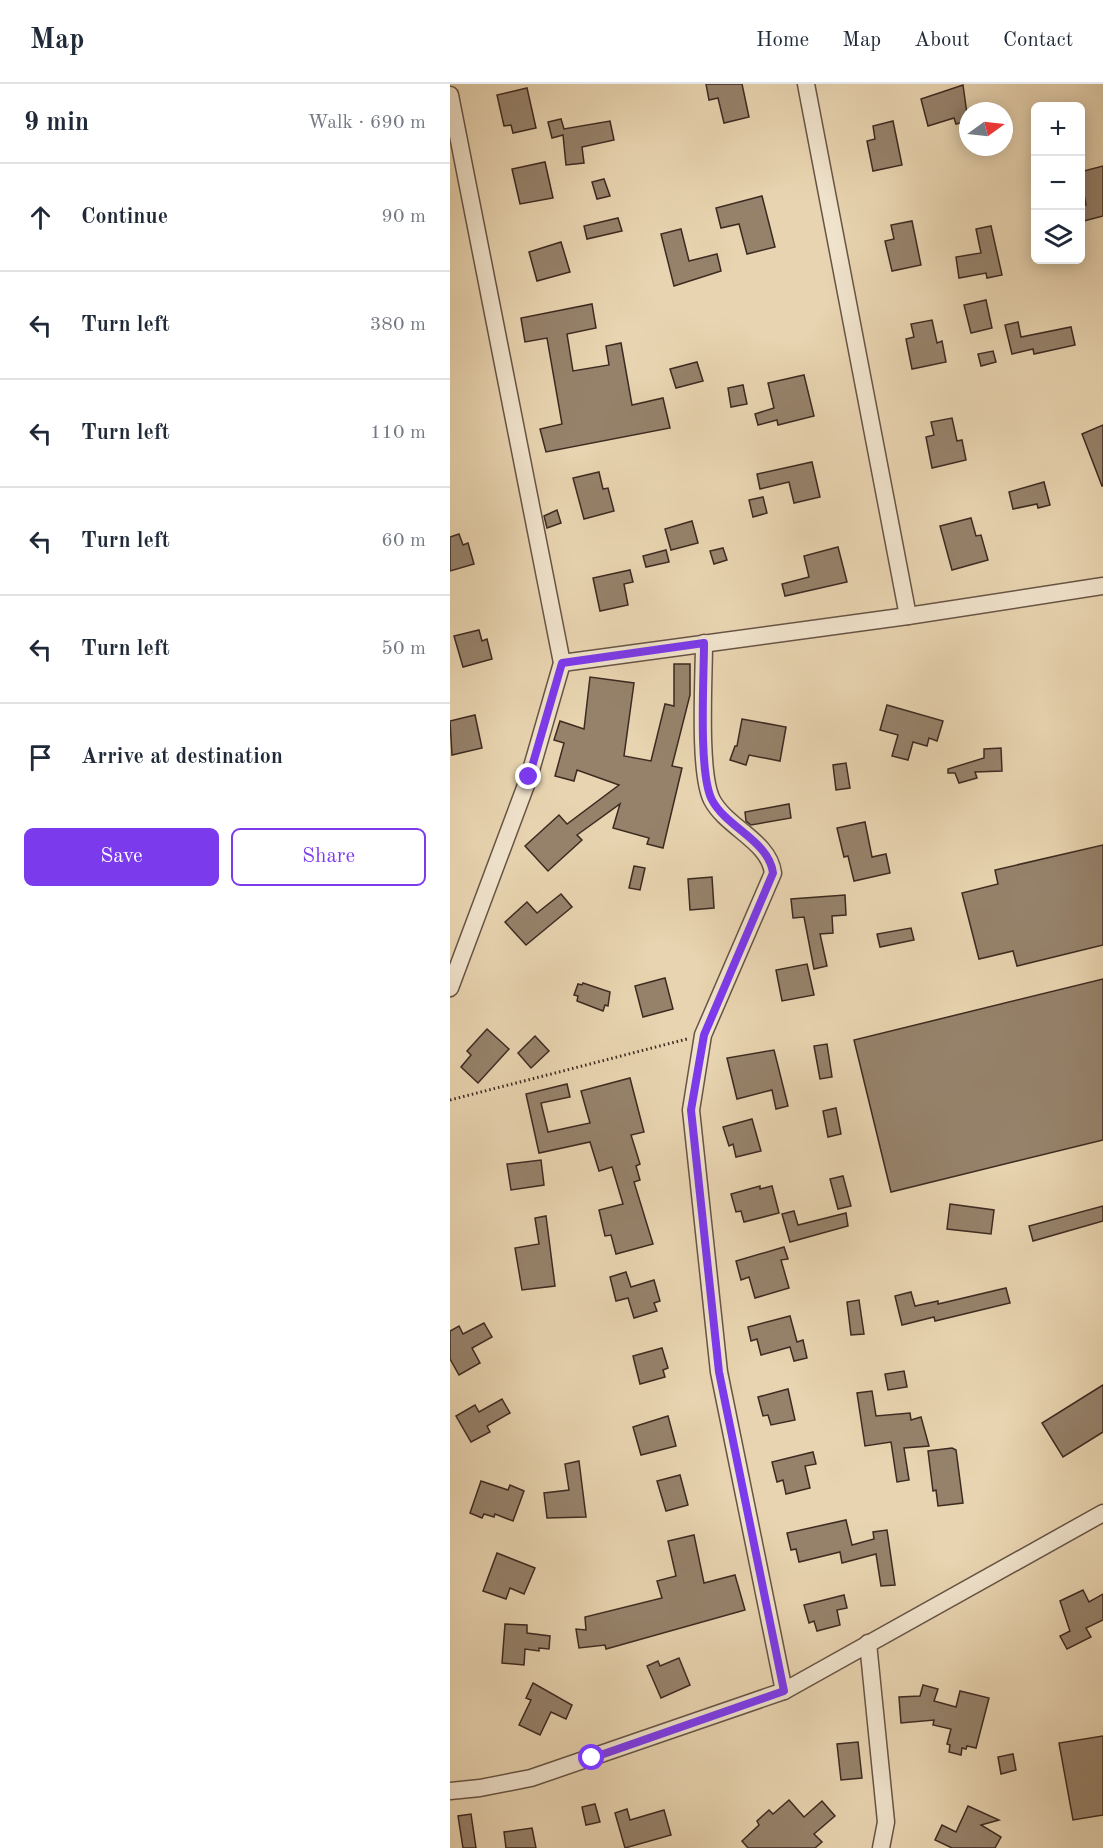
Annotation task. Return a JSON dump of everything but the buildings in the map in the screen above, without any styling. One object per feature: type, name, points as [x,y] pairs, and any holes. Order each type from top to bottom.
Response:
[{"type":"street","points":[[806,84],[908,616]]},
{"type":"street","points":[[450,95],[562,663],[529,777],[450,988]]},
{"type":"street","points":[[562,663],[908,616],[1103,586]]},
{"type":"street","points":[[704,643],[705,773],[711,799],[724,817],[767,854],[773,873],[704,1035],[691,1110],[719,1372],[784,1691]]},
{"type":"street","points":[[450,1791],[531,1778],[784,1691],[1103,1513]]},
{"type":"street","points":[[868,1643],[886,1822],[881,1848]]},
{"type":"path","points":[[450,1100],[704,1035]]},
{"type":"route","points":[[529,777],[562,663],[704,643],[705,773],[711,799],[724,817],[767,854],[773,873],[704,1035],[696,1068],[691,1110],[719,1372],[784,1691],[592,1758]]}]
